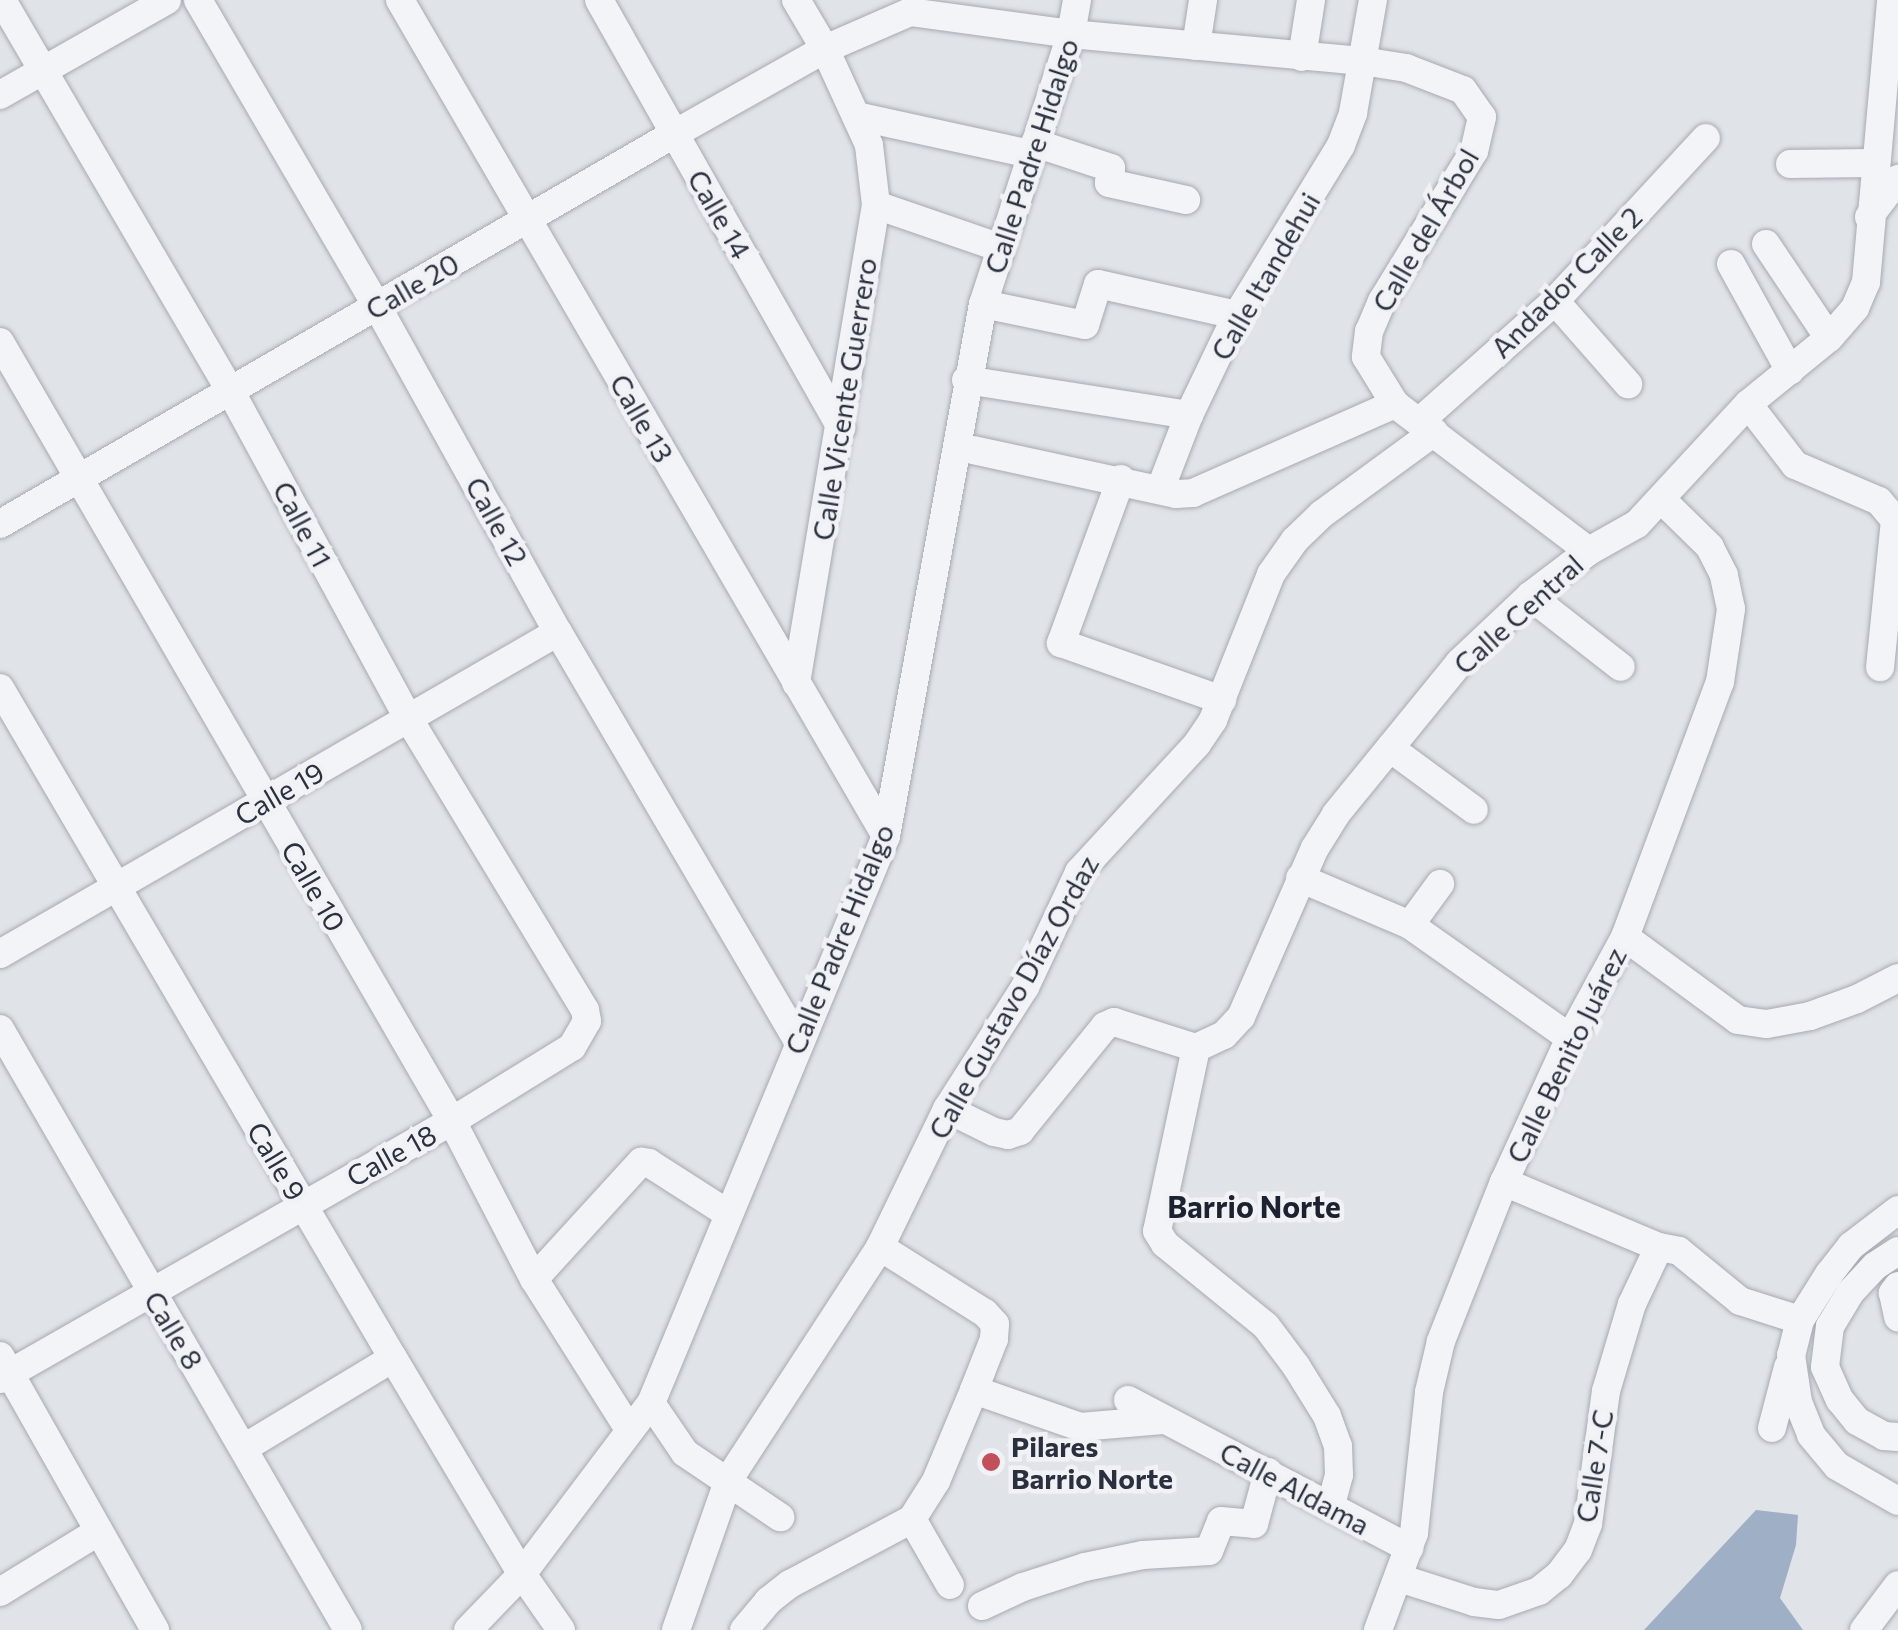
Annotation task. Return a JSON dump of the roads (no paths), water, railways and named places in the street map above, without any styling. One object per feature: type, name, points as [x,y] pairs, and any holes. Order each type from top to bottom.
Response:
[{"type":"street","name":"Calle 11","points":[[2,0],[231,392],[408,718],[585,1010],[585,1029],[572,1047]]},
{"type":"street","points":[[0,95],[167,0]]},
{"type":"street","name":"Calle 12","points":[[198,0],[377,306],[558,632],[798,1041]]},
{"type":"street","name":"Calle 13","points":[[400,0],[886,836]]},
{"type":"street","name":"Calle 14","points":[[599,0],[841,428]]},
{"type":"street","name":"Calle Vicente Guerrero","points":[[796,0],[825,49],[868,145],[876,206],[796,683]]},
{"type":"street","name":"Calle Padre Hidalgo","points":[[468,1630],[522,1574],[650,1403],[886,836],[966,380],[983,304],[1071,34],[1077,0]]},
{"type":"street","points":[[1196,46],[1204,0]]},
{"type":"street","points":[[1302,57],[1311,0]]},
{"type":"street","name":"Calle Itandehui","points":[[1160,490],[1189,416],[1237,315],[1341,145],[1353,113],[1373,0]]},
{"type":"street","name":"Calle Central","points":[[1196,1048],[1224,1035],[1242,1017],[1300,878],[1336,814],[1459,662],[1530,596],[1589,551],[1637,524],[1663,501],[1748,404],[1829,338],[1862,296],[1873,162],[1881,127],[1890,0]]},
{"type":"street","name":"Calle 20","points":[[0,524],[674,134],[825,49],[911,6]]},
{"type":"street","name":"Calle del Árbol","points":[[911,6],[987,10],[1071,34],[1362,61],[1444,80],[1473,98],[1482,116],[1474,151],[1369,330],[1366,357],[1395,404],[1589,551]]},
{"type":"street","points":[[856,116],[1033,148],[1111,168],[1108,184],[1186,200]]},
{"type":"street","name":"Andador Calle 2","points":[[1427,427],[1555,301],[1706,138]]},
{"type":"street","points":[[1790,164],[1873,162]]},
{"type":"street","points":[[1869,217],[1898,179]]},
{"type":"street","points":[[876,206],[1000,248]]},
{"type":"street","points":[[1766,244],[1829,338]]},
{"type":"street","points":[[1731,264],[1790,371]]},
{"type":"street","points":[[983,304],[1086,324],[1098,284],[1237,315]]},
{"type":"street","points":[[1555,301],[1628,384]]},
{"type":"street","name":"Calle 10","points":[[0,342],[452,1121],[534,1279],[629,1429]]},
{"type":"street","points":[[966,380],[1189,416]]},
{"type":"street","points":[[973,450],[1121,479],[1176,494],[1208,488],[1395,404]]},
{"type":"street","points":[[1748,404],[1795,465],[1889,508],[1895,520],[1880,666]]},
{"type":"street","name":"Calle Gustavo Díaz Ordaz","points":[[676,1630],[729,1480],[880,1247],[947,1108],[1025,988],[1079,872],[1197,744],[1222,700],[1272,574],[1295,540],[1427,427]]},
{"type":"street","points":[[1121,479],[1060,638],[1065,646],[1222,700]]},
{"type":"street","name":"Calle Benito Juárez","points":[[1378,1630],[1409,1548],[1420,1495],[1429,1392],[1441,1341],[1504,1182],[1570,1038],[1625,937],[1720,682],[1731,609],[1724,576],[1710,547],[1663,501]]},
{"type":"street","points":[[1530,596],[1621,667]]},
{"type":"street","name":"Calle 19","points":[[0,954],[558,632]]},
{"type":"street","name":"Calle 9","points":[[0,688],[392,1358],[522,1574],[561,1630]]},
{"type":"street","points":[[1390,748],[1474,810]]},
{"type":"street","points":[[1300,878],[1410,926],[1570,1038]]},
{"type":"street","points":[[1410,926],[1440,884]]},
{"type":"street","points":[[1625,937],[1738,1020],[1767,1024],[1810,1016],[1857,1000],[1898,978]]},
{"type":"street","points":[[947,1108],[994,1132],[1008,1135],[1020,1131],[1105,1026],[1114,1022],[1196,1048],[1158,1231],[1165,1244],[1266,1326],[1296,1366],[1327,1416],[1338,1446],[1339,1475],[1331,1504]]},
{"type":"street","name":"Calle 8","points":[[0,1030],[348,1630]]},
{"type":"street","name":"Calle 18","points":[[3,1370],[452,1121],[572,1047]]},
{"type":"street","points":[[534,1279],[640,1162],[649,1163],[727,1213]]},
{"type":"street","points":[[1504,1182],[1694,1259],[1740,1301],[1800,1320]]},
{"type":"street","points":[[1772,1428],[1800,1320],[1851,1246],[1898,1210]]},
{"type":"street","points":[[744,1630],[768,1600],[790,1584],[912,1519],[936,1481],[994,1340],[994,1324],[985,1313],[880,1247]]},
{"type":"street","name":"Calle 7-C","points":[[1399,1578],[1500,1605],[1539,1592],[1559,1575],[1578,1550],[1588,1524],[1606,1391],[1632,1304],[1659,1247]]},
{"type":"street","points":[[1898,1251],[1875,1266],[1850,1293],[1830,1326],[1825,1367],[1840,1400],[1857,1421],[1884,1436],[1898,1436]]},
{"type":"street","points":[[1898,1286],[1893,1293],[1898,1317]]},
{"type":"street","points":[[1791,1355],[1798,1402],[1811,1435],[1836,1466],[1898,1500]]},
{"type":"street","points":[[244,1448],[392,1358]]},
{"type":"street","points":[[3,1370],[155,1630]]},
{"type":"street","points":[[974,1390],[1080,1427],[1163,1420]]},
{"type":"street","name":"Calle Aldama","points":[[1128,1400],[1409,1548]]},
{"type":"street","points":[[650,1403],[685,1453],[780,1517]]},
{"type":"street","points":[[982,1606],[1022,1587],[1085,1567],[1143,1555],[1209,1551],[1221,1521],[1254,1524],[1268,1472]]},
{"type":"street","points":[[912,1519],[950,1585]]},
{"type":"street","points":[[0,1592],[98,1531]]},
{"type":"street","points":[[1864,1630],[1898,1585]]},
{"type":"water","points":[[1756,1510],[1798,1515],[1796,1545],[1780,1598],[1803,1630],[1644,1630]]},
{"type":"place","name":"Pilares Barrio Norte","points":[[991,1462]]},
{"type":"district","name":"Barrio Norte","points":[[1254,1206]]}]
